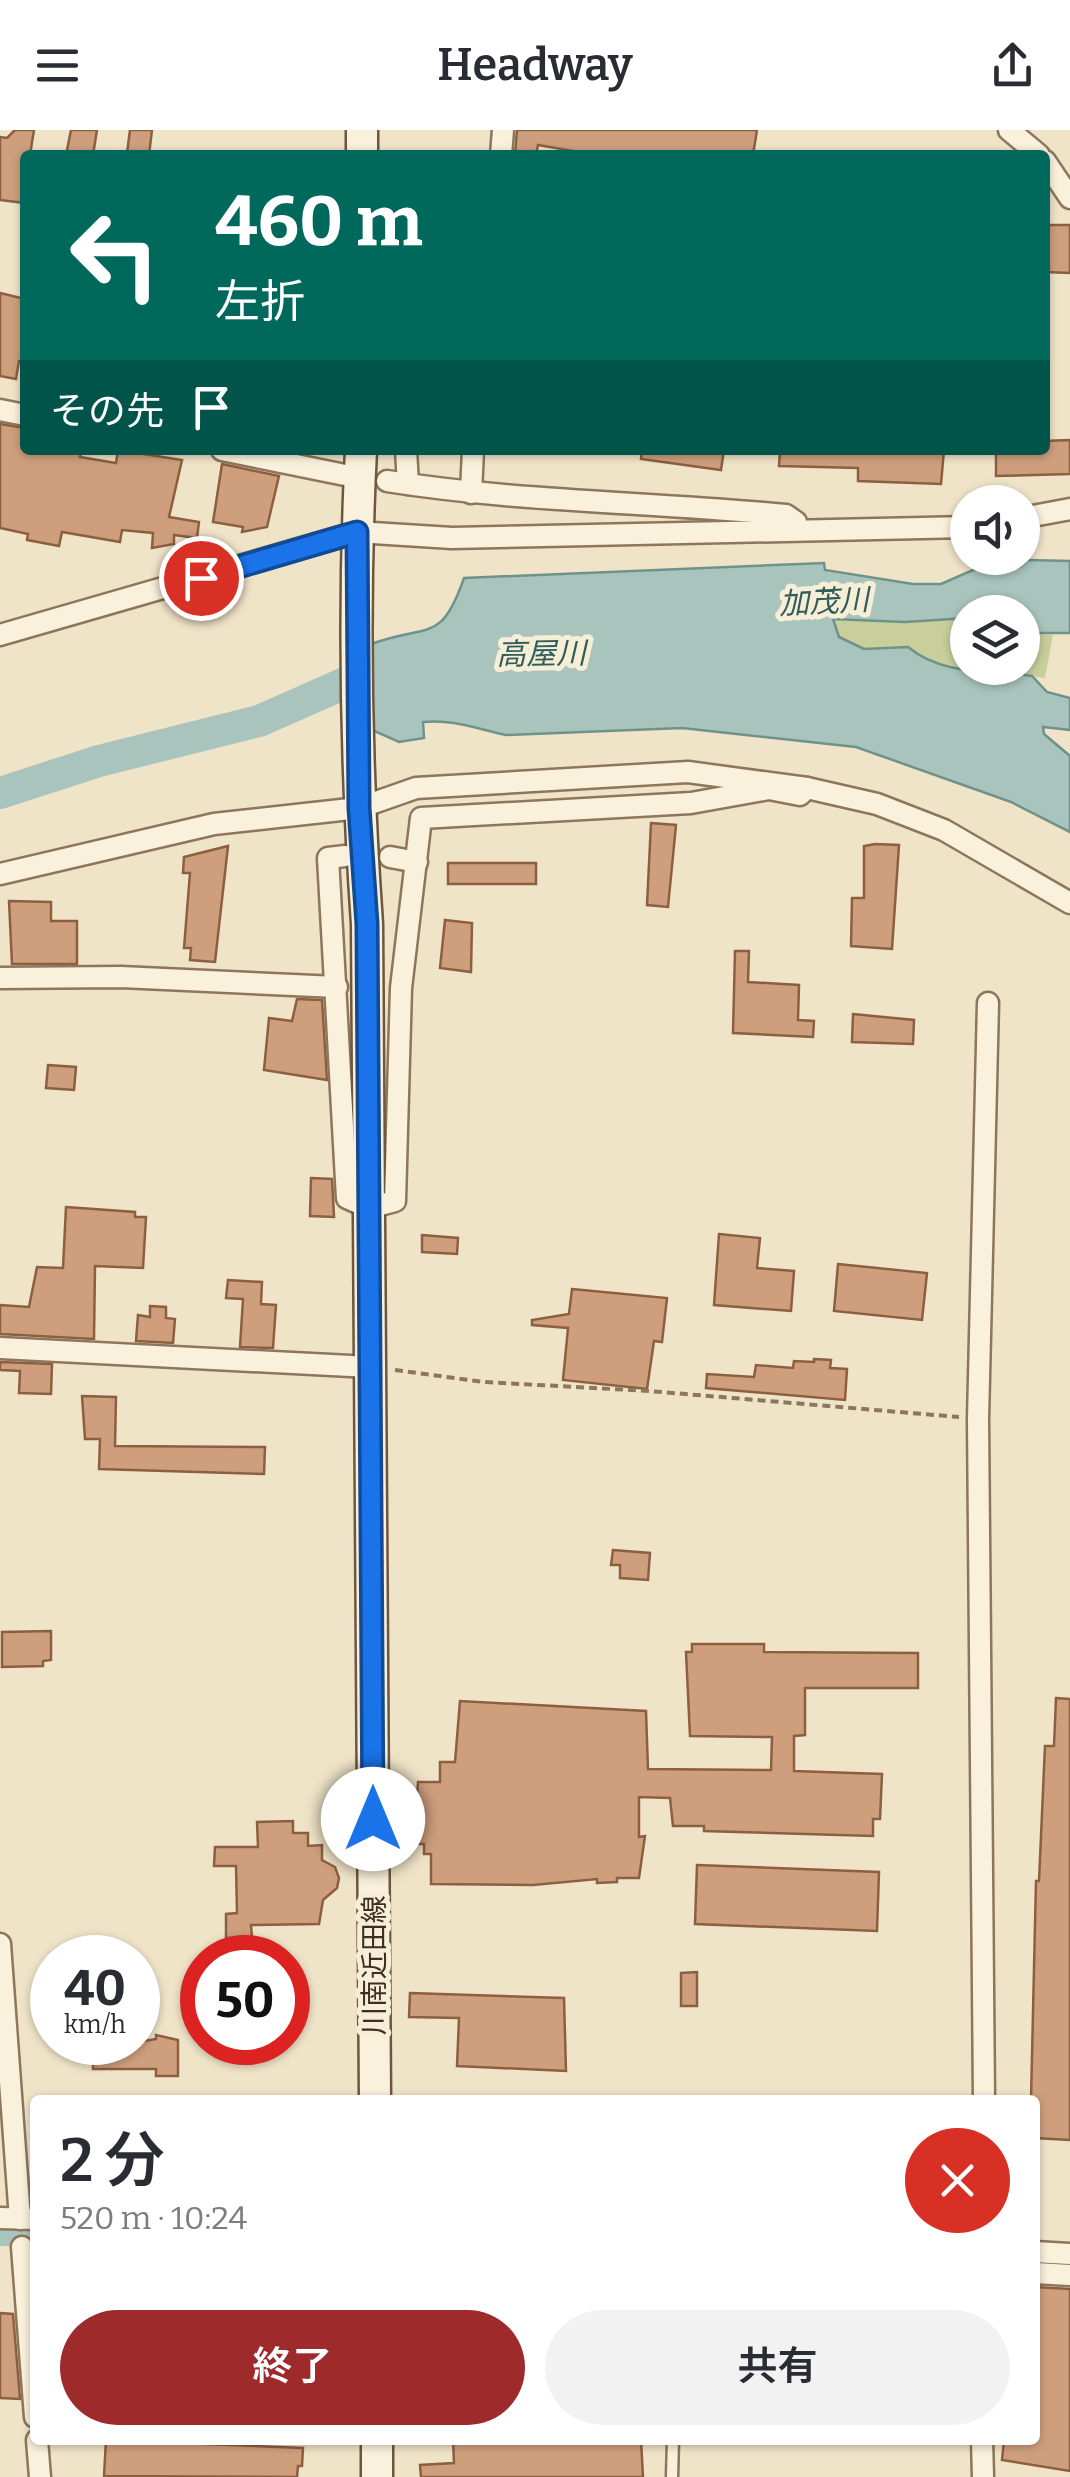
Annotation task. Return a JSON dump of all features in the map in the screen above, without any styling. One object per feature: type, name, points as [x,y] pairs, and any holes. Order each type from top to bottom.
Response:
[{"type":"main road","name":"川南近田線","points":[[353,462],[359,797],[367,924],[375,2095]]},
{"type":"main road","points":[[376,2445],[376,2477]]},
{"type":"street","points":[[1009,130],[1033,150]]},
{"type":"street","points":[[1050,168],[1070,198]]},
{"type":"street","points":[[279,455],[353,462]]},
{"type":"street","points":[[405,455],[398,483],[472,493],[786,515],[800,527]]},
{"type":"street","points":[[472,493],[473,455]]},
{"type":"street","points":[[1040,515],[1070,509]]},
{"type":"street","points":[[1040,525],[1070,524]]},
{"type":"street","points":[[0,635],[357,543],[800,527],[950,527]]},
{"type":"street","points":[[0,874],[214,824],[416,788],[688,772],[807,788],[877,804],[944,830],[1070,903]]},
{"type":"street","points":[[346,856],[328,858],[347,1198],[369,1208],[395,1200],[401,988],[422,818],[691,803],[769,790],[800,795],[807,788]]},
{"type":"street","points":[[390,857],[417,862]]},
{"type":"street","points":[[0,978],[122,978],[337,987]]},
{"type":"street","points":[[984,2095],[978,1419],[988,1002]]},
{"type":"street","points":[[0,1348],[370,1367]]},
{"type":"street","points":[[0,1944],[18,2219]]},
{"type":"street","points":[[22,2247],[30,2352]]},
{"type":"street","points":[[1040,2252],[1070,2254]]},
{"type":"street","points":[[1040,2273],[1070,2274]]},
{"type":"street","points":[[37,2445],[40,2477]]},
{"type":"street","points":[[982,2445],[983,2477]]},
{"type":"lane","points":[[672,2477],[673,2445]]},
{"type":"path","points":[[370,1367],[484,1382],[650,1391],[978,1419]]},
{"type":"green space","points":[[833,618],[905,622],[950,619],[950,667],[907,647],[864,649],[839,637]]},
{"type":"green space","points":[[1040,634],[1053,635],[1045,678],[1040,678]]},
{"type":"water","name":"加茂川","points":[[1040,560],[1070,561],[1070,633],[1040,633],[1040,595],[950,595],[950,619],[833,619],[839,637],[864,649],[908,647],[950,667],[950,685],[1040,685],[1047,692],[1070,698],[1070,730],[1043,727],[1044,734],[1070,756],[1070,832],[1011,802],[856,747],[682,728],[506,735],[435,721],[423,722],[424,738],[399,742],[372,730],[371,644],[440,622],[456,599],[464,578],[824,563],[825,570],[913,584],[941,584],[962,575],[1040,575]]},
{"type":"building","points":[[15,130],[34,130],[31,150],[20,150],[20,202],[0,200],[0,137],[7,138]]},
{"type":"building","points":[[71,130],[97,130],[94,150],[67,150]]},
{"type":"building","points":[[130,130],[152,130],[150,150],[127,150]]},
{"type":"building","points":[[517,130],[757,130],[754,150],[567,150],[538,145],[537,150],[515,150]]},
{"type":"building","points":[[1050,225],[1070,225],[1070,273],[1050,272]]},
{"type":"building","points":[[0,293],[20,298],[20,361],[16,379],[0,376]]},
{"type":"building","points":[[0,424],[20,427],[20,455],[81,455],[116,463],[117,455],[182,460],[169,517],[199,522],[197,538],[174,535],[174,544],[152,548],[153,533],[122,530],[120,542],[62,532],[59,546],[27,540],[28,534],[0,528]]},
{"type":"building","points":[[1070,440],[1070,474],[996,476],[996,455],[1050,455],[1050,441]]},
{"type":"building","points":[[641,455],[723,455],[721,470],[641,459]]},
{"type":"building","points":[[780,455],[944,455],[941,484],[858,481],[858,468],[779,466]]},
{"type":"building","points":[[222,464],[279,476],[267,527],[242,532],[243,527],[213,522]]},
{"type":"building","points":[[651,823],[676,825],[668,907],[647,905]]},
{"type":"building","points":[[899,845],[892,949],[851,946],[852,898],[864,898],[864,846]]},
{"type":"building","points":[[228,846],[215,962],[190,960],[191,948],[184,948],[190,873],[183,873],[184,857]]},
{"type":"building","points":[[448,863],[536,863],[536,884],[448,884]]},
{"type":"building","points":[[9,901],[51,902],[51,921],[77,921],[77,964],[12,964]]},
{"type":"building","points":[[445,920],[472,923],[471,972],[440,968]]},
{"type":"building","points":[[735,951],[749,951],[748,982],[799,985],[798,1020],[814,1021],[813,1037],[733,1033]]},
{"type":"building","points":[[297,999],[322,1000],[327,1080],[264,1070],[269,1018],[292,1021]]},
{"type":"building","points":[[853,1014],[914,1020],[913,1044],[852,1042]]},
{"type":"building","points":[[48,1065],[76,1067],[74,1090],[46,1088]]},
{"type":"building","points":[[311,1178],[332,1179],[334,1217],[310,1216]]},
{"type":"building","points":[[66,1207],[135,1212],[135,1217],[146,1217],[143,1268],[95,1266],[94,1339],[0,1334],[0,1305],[29,1307],[37,1267],[63,1268]]},
{"type":"building","points":[[719,1234],[760,1238],[757,1268],[794,1271],[791,1311],[714,1305]]},
{"type":"building","points":[[422,1235],[458,1238],[457,1254],[422,1252]]},
{"type":"building","points":[[838,1264],[927,1273],[922,1320],[834,1311]]},
{"type":"building","points":[[228,1280],[262,1282],[261,1304],[276,1305],[273,1348],[240,1347],[243,1299],[226,1298]]},
{"type":"building","points":[[572,1289],[667,1298],[662,1342],[654,1341],[647,1389],[563,1380],[568,1328],[532,1325],[532,1320],[569,1314]]},
{"type":"building","points":[[150,1306],[166,1307],[166,1318],[175,1319],[173,1343],[136,1341],[138,1315],[150,1317]]},
{"type":"building","points":[[831,1360],[830,1368],[847,1369],[845,1400],[706,1388],[707,1374],[754,1377],[756,1365],[793,1368],[794,1361]]},
{"type":"building","points":[[0,1362],[52,1364],[51,1394],[19,1393],[20,1371],[0,1370]]},
{"type":"building","points":[[82,1396],[116,1397],[115,1446],[265,1447],[264,1474],[99,1469],[100,1439],[85,1439]]},
{"type":"building","points":[[613,1550],[650,1553],[648,1580],[620,1578],[620,1565],[611,1565]]},
{"type":"building","points":[[51,1631],[51,1660],[43,1661],[43,1666],[2,1667],[2,1632]]},
{"type":"building","points":[[692,1644],[764,1644],[764,1652],[918,1653],[918,1688],[805,1688],[805,1735],[794,1736],[794,1771],[882,1774],[880,1819],[873,1819],[873,1836],[704,1831],[704,1826],[673,1826],[670,1798],[639,1797],[639,1837],[645,1836],[639,1878],[533,1885],[431,1884],[431,1854],[424,1854],[424,1844],[407,1844],[408,1797],[417,1797],[418,1782],[440,1782],[440,1762],[455,1762],[460,1701],[646,1711],[648,1769],[771,1770],[772,1737],[690,1736],[686,1652],[692,1652]]},
{"type":"building","points":[[1056,1698],[1070,1699],[1070,2140],[1040,2138],[1040,2095],[1031,2095],[1036,1881],[1045,1746],[1054,1746]]},
{"type":"building","points":[[293,1821],[293,1833],[308,1833],[308,1846],[322,1845],[322,1860],[335,1867],[339,1878],[337,1888],[323,1900],[319,1924],[251,1925],[252,1935],[226,1935],[226,1914],[237,1913],[236,1866],[214,1866],[215,1847],[258,1847],[257,1822]]},
{"type":"building","points":[[697,1865],[879,1872],[877,1931],[695,1924]]},
{"type":"building","points":[[697,1972],[697,2006],[681,2006],[681,1973]]},
{"type":"building","points":[[410,1993],[564,1998],[566,2071],[457,2066],[459,2018],[409,2017]]},
{"type":"building","points":[[160,2036],[178,2040],[178,2076],[156,2076],[156,2069],[93,2069],[93,2065],[160,2065]]},
{"type":"building","points":[[1040,2287],[1070,2289],[1070,2471],[1002,2460],[1004,2445],[1040,2445]]},
{"type":"building","points":[[0,2313],[13,2314],[20,2399],[0,2398]]},
{"type":"building","points":[[106,2445],[303,2448],[297,2477],[104,2476]]},
{"type":"building","points":[[453,2445],[641,2445],[643,2477],[421,2477],[420,2465],[454,2463]]},
{"type":"waterway","name":"高屋川","points":[[0,793],[99,761],[259,721],[379,668]]},
{"type":"waterway","points":[[0,2230],[30,2231]]},
{"type":"route","points":[[201,578],[357,532],[359,808],[367,924],[373,1819]]}]
